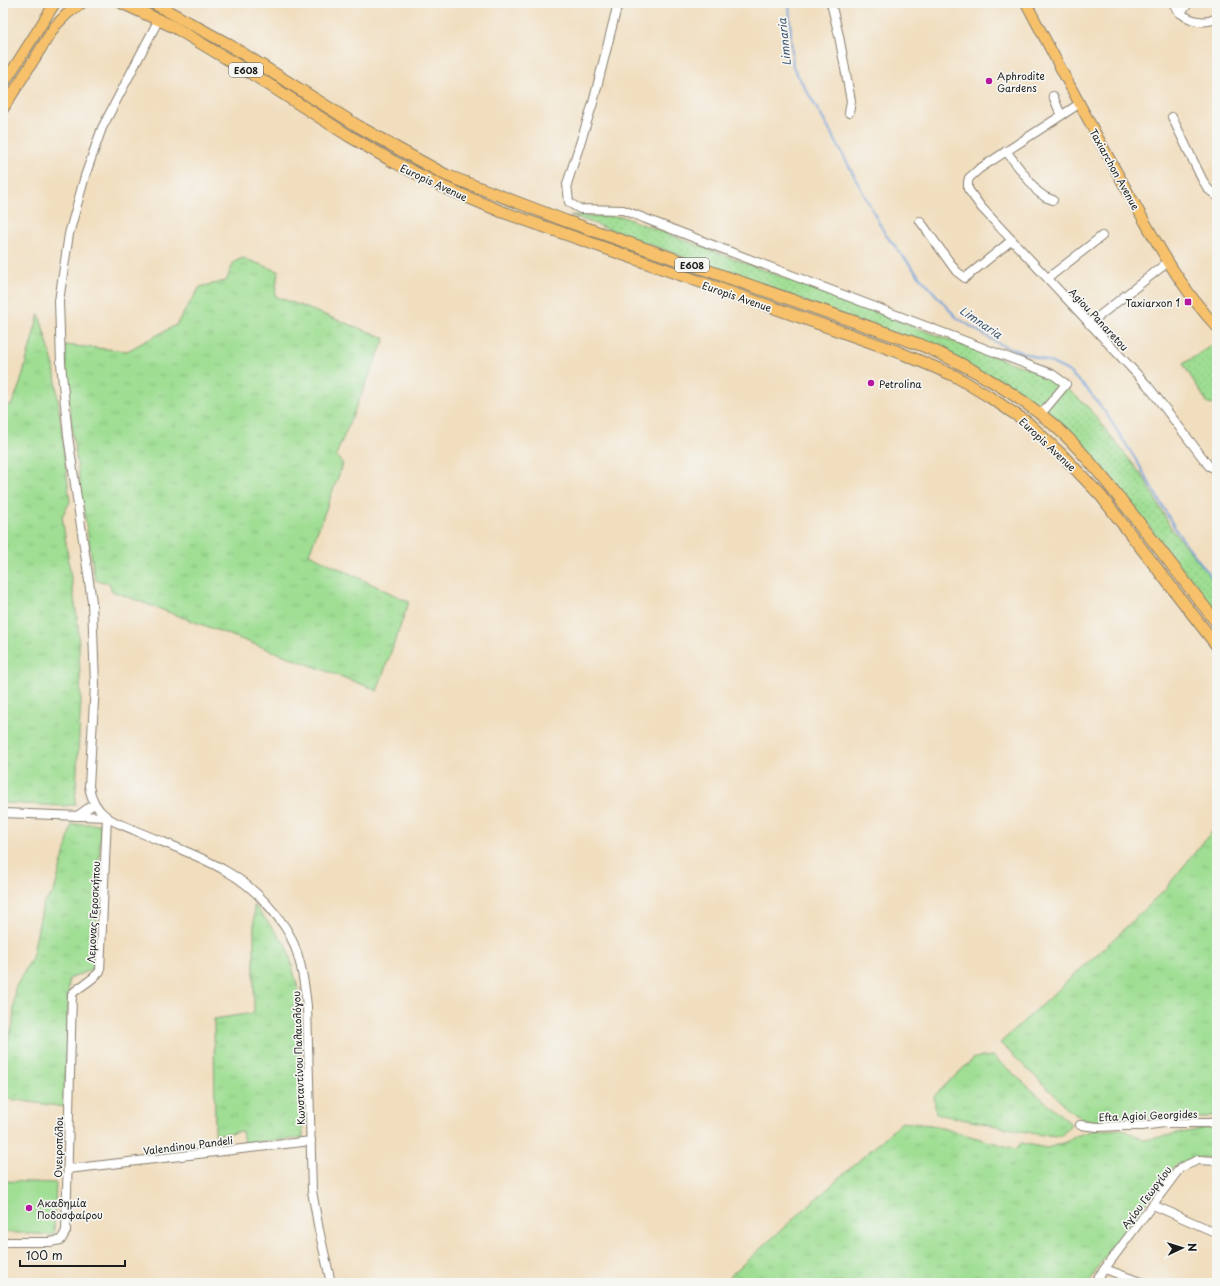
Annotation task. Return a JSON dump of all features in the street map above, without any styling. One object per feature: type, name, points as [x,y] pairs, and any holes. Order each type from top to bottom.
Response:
[{"type":"highway","name":"Europis Avenue","points":[[122,3],[174,27],[246,70],[356,140],[394,162],[441,186],[552,231],[896,351],[941,370],[974,388],[1027,422],[1063,456],[1100,496],[1217,646]]},
{"type":"highway","name":"Europis Avenue","points":[[153,3],[226,43],[358,126],[446,175],[566,221],[921,345],[947,356],[965,366],[1041,414],[1065,435],[1097,469],[1217,623]]},
{"type":"main road","points":[[3,85],[54,3]]},
{"type":"main road","points":[[3,109],[55,26],[67,14],[82,3]]},
{"type":"main road","name":"Taxiarchon Avenue","points":[[1026,3],[1100,143],[1168,262],[1188,293],[1217,327]]},
{"type":"street","points":[[618,3],[593,103],[567,184],[569,202],[580,209],[623,210],[1052,374],[1066,384],[1041,414]]},
{"type":"street","points":[[831,3],[839,36],[851,101],[849,113]]},
{"type":"street","points":[[1173,3],[1175,8],[1188,18],[1200,21],[1211,21],[1217,18]]},
{"type":"street","points":[[1180,13],[1189,3]]},
{"type":"street","points":[[107,818],[94,804],[91,798],[89,786],[95,685],[92,602],[68,436],[61,363],[59,301],[69,234],[85,176],[102,128],[159,19]]},
{"type":"street","points":[[1053,96],[1061,115]]},
{"type":"street","points":[[1053,200],[1045,197],[1037,191],[1006,151],[1079,104]]},
{"type":"street","points":[[1172,117],[1202,179],[1208,189],[1217,196]]},
{"type":"street","name":"Agiou Panaretou","points":[[1006,151],[969,178],[968,189],[981,207],[1148,386],[1210,466],[1217,469]]},
{"type":"street","points":[[920,221],[956,271],[965,278],[1012,240]]},
{"type":"street","points":[[1048,278],[1102,236]]},
{"type":"street","points":[[1089,324],[1168,262]]},
{"type":"street","points":[[77,816],[94,804]]},
{"type":"street","points":[[3,813],[107,818]]},
{"type":"street","name":"Λεμονας Γεροσκήπου","points":[[72,994],[78,988],[93,979],[100,971],[107,818]]},
{"type":"street","name":"Κωνσταντίνου Παλαιολόγου","points":[[107,818],[226,870],[254,891],[286,928],[301,966],[306,992],[312,1191],[314,1207],[331,1283]]},
{"type":"street","name":"Ονειροπόλοι","points":[[3,1242],[50,1242],[61,1240],[66,1231],[72,994]]},
{"type":"street","name":"Efta Agioi Georgides","points":[[1080,1125],[1098,1127],[1142,1126],[1164,1123],[1217,1122]]},
{"type":"street","name":"Valendinou Pandeli","points":[[68,1170],[311,1141]]},
{"type":"street","name":"Αγίου Γεωργίου","points":[[1094,1283],[1180,1168],[1198,1160],[1217,1161]]},
{"type":"street","points":[[1153,1205],[1217,1233]]},
{"type":"street","points":[[1105,1269],[1143,1283]]},
{"type":"green space","points":[[570,215],[623,217],[1000,359],[1054,377],[1087,406],[1144,478],[1172,530],[1214,580],[1217,570],[1217,616],[1116,483],[1061,425],[945,353]]},
{"type":"green space","points":[[243,258],[278,271],[275,296],[385,338],[336,455],[343,464],[309,554],[409,602],[377,691],[112,591],[109,583],[95,580],[69,404],[65,345],[127,351],[176,325],[200,287],[226,281],[234,262]]},
{"type":"green space","points":[[39,314],[54,366],[70,502],[62,516],[78,625],[81,701],[75,805],[63,806],[3,803],[3,409],[12,404],[20,384]]},
{"type":"green space","points":[[1217,342],[1217,408],[1215,405],[1208,404],[1183,364]]},
{"type":"green space","points":[[72,824],[101,824],[94,968],[69,979],[64,1107],[3,1098],[3,1057],[13,1024],[15,988],[32,958],[43,904],[54,892]]},
{"type":"green space","points":[[1217,825],[1217,1113],[1207,1118],[1155,1117],[1108,1123],[1083,1119],[1068,1110],[1057,1097],[1000,1043],[1118,935],[1166,888]]},
{"type":"green space","points":[[254,905],[287,946],[299,993],[303,1138],[244,1143],[242,1131],[215,1135],[214,1019],[254,1013]]},
{"type":"green space","points":[[993,1056],[1071,1124],[1061,1136],[1042,1135],[936,1114],[934,1096],[974,1058]]},
{"type":"green space","points":[[902,1122],[931,1125],[1016,1149],[1021,1143],[1047,1148],[1067,1142],[1076,1136],[1091,1131],[1122,1129],[1145,1140],[1217,1126],[1217,1158],[1196,1157],[1176,1165],[1099,1265],[1089,1283],[722,1283]]},
{"type":"green space","name":"Ακαδημία Ποδοσφαίρου","points":[[3,1181],[56,1183],[54,1235],[3,1232]]},
{"type":"waterway","name":"Limnaria","points":[[789,3],[793,67],[834,138],[885,234],[919,276],[956,317],[999,344],[1052,363],[1068,371],[1087,389],[1105,412],[1138,463],[1177,532],[1217,584]]},
{"type":"place","name":"Aphrodite Gardens","points":[[989,81]]},
{"type":"place","name":"Taxiarxon 1","points":[[1188,302]]},
{"type":"place","name":"Petrolina","points":[[871,383]]},
{"type":"place","name":"Ακαδημία Ποδοσφαίρου","points":[[29,1208]]}]
